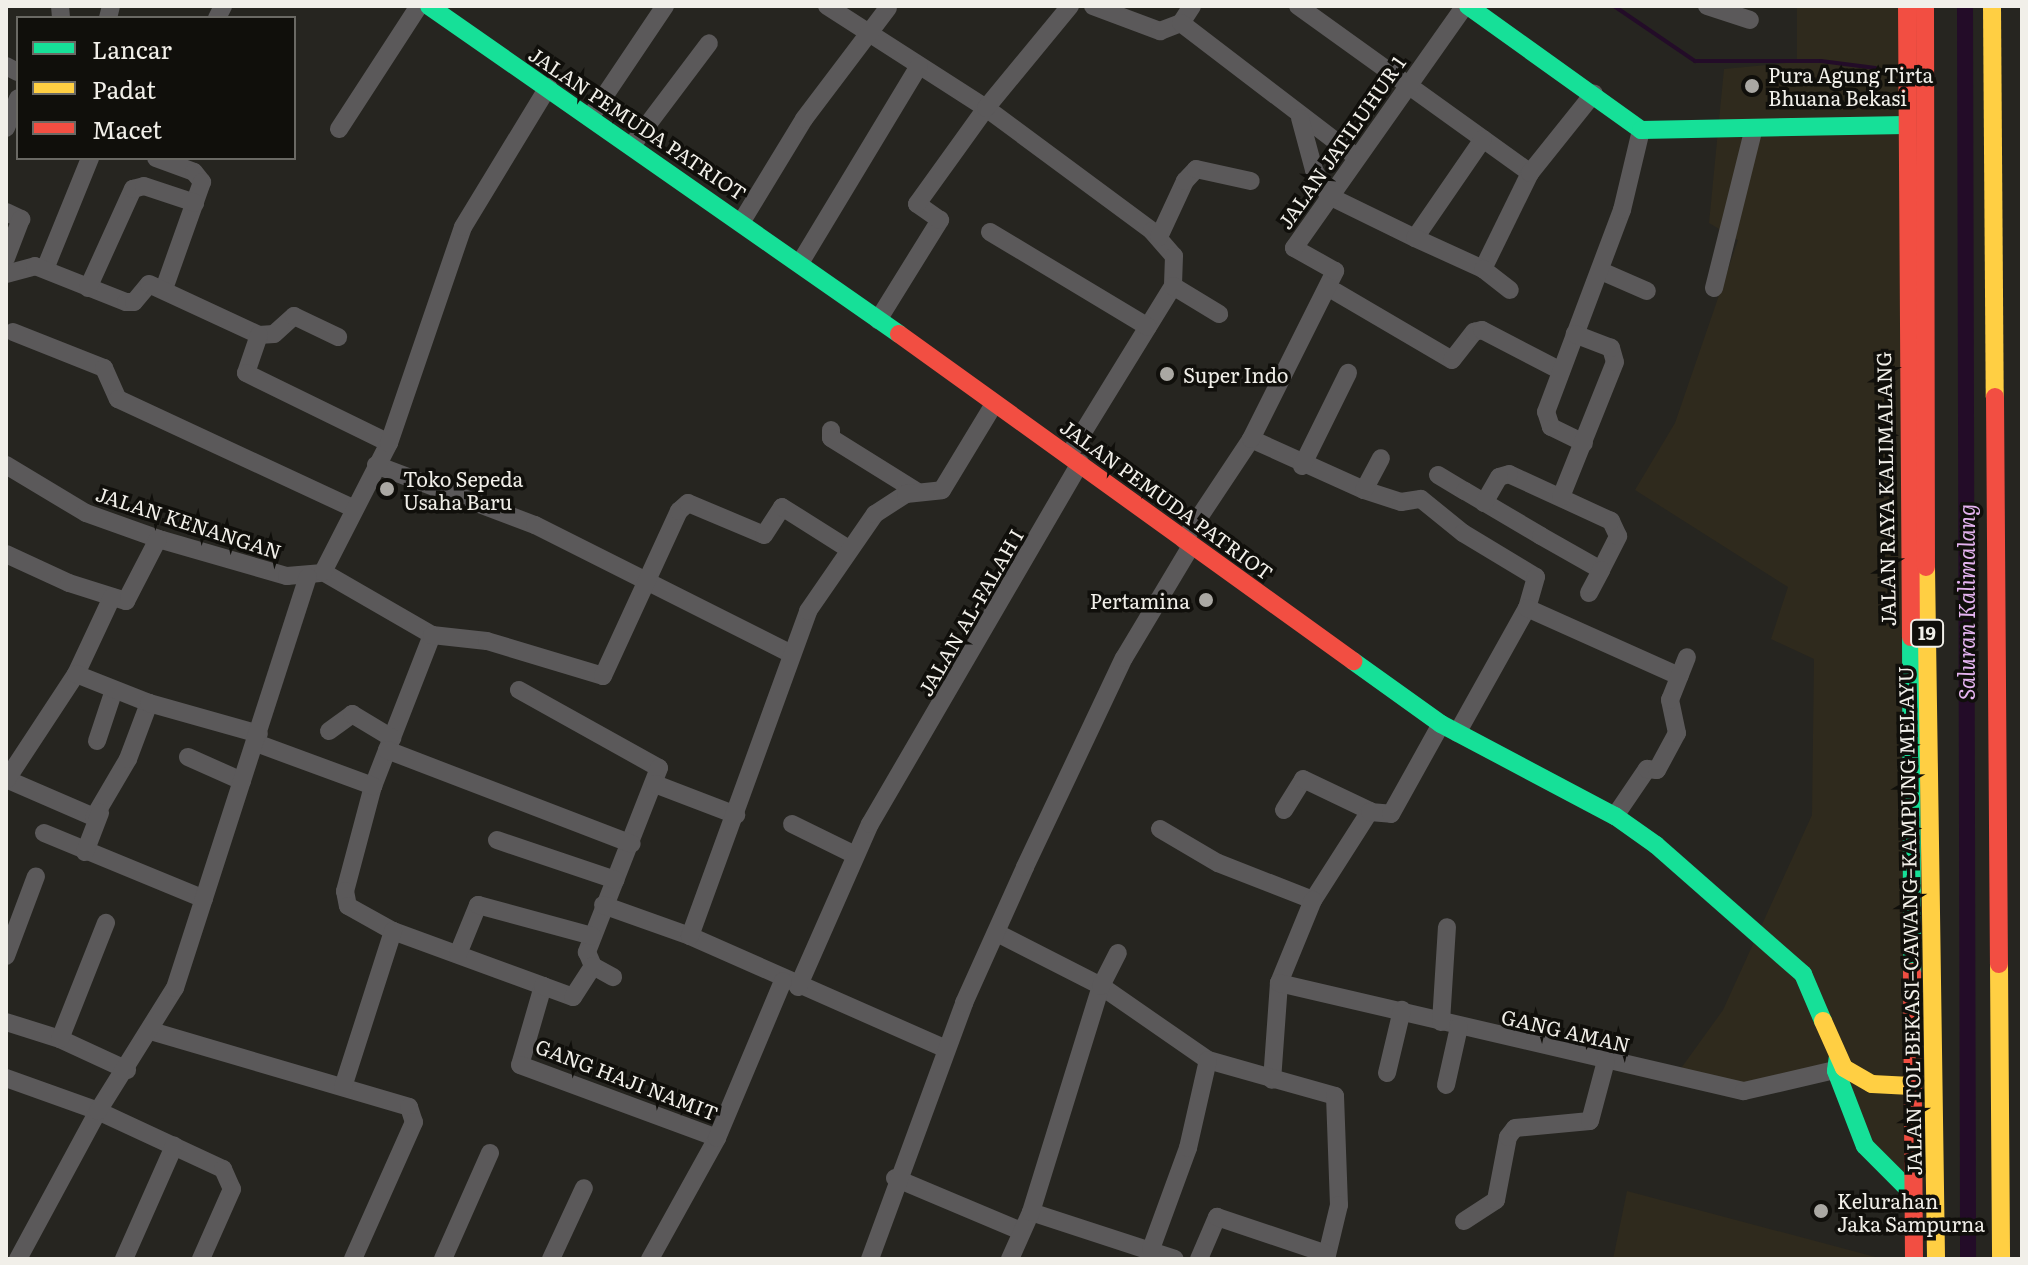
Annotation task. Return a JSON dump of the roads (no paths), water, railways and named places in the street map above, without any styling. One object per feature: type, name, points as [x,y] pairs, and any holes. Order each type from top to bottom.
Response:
[{"type":"main road","name":"JALAN PEMUDA PATRIOT","points":[[429,6],[453,13],[548,87],[742,221],[1449,728],[1615,816],[1702,881],[1784,953],[1815,995],[1865,1146],[1913,1194]]},
{"type":"main road","points":[[1466,6],[1594,93],[1641,130],[1906,125]]},
{"type":"main road","name":"JALAN RAYA KALIMALANG","points":[[1907,6],[1914,1259]]},
{"type":"main road","name":"JALAN TOL BEKASI–CAWANG–KAMPUNG MELAYU","points":[[1925,6],[1924,437],[1936,1259]]},
{"type":"main road","points":[[1992,6],[2001,1259]]},
{"type":"main road","points":[[1839,1065],[1872,1084],[1911,1086]]},
{"type":"street","points":[[339,129],[419,6]]},
{"type":"street","points":[[591,116],[665,6]]},
{"type":"street","points":[[827,6],[986,108],[1159,237],[1177,266],[1173,286],[1219,314]]},
{"type":"street","points":[[878,320],[940,220],[917,204],[986,108],[1070,6]]},
{"type":"street","points":[[1093,6],[1152,30],[1181,23],[1192,6]]},
{"type":"street","points":[[1298,6],[1530,173]]},
{"type":"street","name":"JALAN JATILUHUR 1","points":[[870,1259],[895,1178],[946,1049],[1088,729],[1188,543],[1251,439],[1335,271],[1294,248],[1466,6]]},
{"type":"street","points":[[1707,6],[1750,20]]},
{"type":"street","points":[[742,221],[804,119],[888,8]]},
{"type":"street","points":[[1181,23],[1300,118],[1356,157]]},
{"type":"street","points":[[633,144],[709,43]]},
{"type":"street","points":[[800,263],[919,66]]},
{"type":"street","points":[[6,1253],[18,1259],[98,1111],[127,1070],[175,988],[242,781],[316,575],[389,443],[463,227],[548,87]]},
{"type":"street","points":[[1483,269],[1530,173],[1594,93]]},
{"type":"street","points":[[6,128],[16,105]]},
{"type":"street","points":[[1300,118],[1314,170],[1329,196],[1483,269],[1510,290]]},
{"type":"street","points":[[1714,288],[1754,128]]},
{"type":"street","points":[[1584,443],[1546,421],[1561,371],[1601,271],[1628,188],[1641,130]]},
{"type":"street","points":[[1415,238],[1483,139]]},
{"type":"street","points":[[45,269],[89,160]]},
{"type":"street","points":[[153,189],[162,160]]},
{"type":"street","points":[[164,160],[200,176],[195,203],[164,289]]},
{"type":"street","points":[[1159,237],[1185,181],[1196,169],[1251,181]]},
{"type":"street","points":[[88,288],[133,189],[153,189],[195,203]]},
{"type":"street","points":[[6,212],[21,219],[6,258]]},
{"type":"street","points":[[990,232],[1148,327]]},
{"type":"street","points":[[6,274],[17,274],[27,265],[45,269],[126,302],[134,302],[149,284],[259,335],[274,334],[294,316],[338,337]]},
{"type":"street","points":[[1601,271],[1647,291]]},
{"type":"street","name":"JALAN AL-FALAH I","points":[[650,1259],[717,1138],[855,855],[1173,286]]},
{"type":"street","points":[[1336,292],[1452,360],[1474,332],[1482,330],[1561,371]]},
{"type":"street","points":[[13,332],[104,368],[118,399],[353,508]]},
{"type":"street","points":[[1561,497],[1615,357],[1607,346],[1575,334]]},
{"type":"street","points":[[259,335],[246,373],[389,443]]},
{"type":"street","points":[[1302,466],[1348,373]]},
{"type":"street","points":[[690,936],[736,815],[789,653],[847,548],[885,506],[916,491],[942,490],[994,404]]},
{"type":"street","points":[[831,430],[831,438],[916,491]]},
{"type":"street","points":[[1251,439],[1302,466],[1364,490],[1401,502],[1421,499],[1463,533],[1536,577],[1527,608],[1391,814],[1370,812],[1303,779],[1284,810]]},
{"type":"street","points":[[1364,490],[1381,458]]},
{"type":"street","points":[[376,465],[535,525],[647,583],[719,614],[789,653]]},
{"type":"street","name":"JALAN KENANGAN","points":[[7,468],[86,513],[158,539],[247,568],[316,575]]},
{"type":"street","points":[[1484,503],[1506,474],[1561,497],[1618,528],[1589,593]]},
{"type":"street","points":[[1438,475],[1601,570]]},
{"type":"street","points":[[316,575],[432,635],[487,641],[603,676],[679,511],[688,503],[764,535],[782,507],[847,548]]},
{"type":"street","points":[[12,558],[126,601],[158,539]]},
{"type":"street","points":[[100,813],[89,817],[6,779],[76,674],[112,597]]},
{"type":"street","points":[[1527,608],[1679,676]]},
{"type":"street","points":[[432,635],[373,786],[345,898],[357,913],[393,931],[573,997],[593,966]]},
{"type":"street","points":[[1615,816],[1647,769],[1657,770],[1677,733],[1670,700],[1687,657]]},
{"type":"street","points":[[76,674],[149,703],[258,738],[373,786]]},
{"type":"street","points":[[97,741],[114,690]]},
{"type":"street","points":[[519,690],[658,766],[655,784],[632,844],[603,905],[586,955],[593,966],[613,977]]},
{"type":"street","points":[[85,852],[149,703]]},
{"type":"street","points":[[329,731],[352,714],[390,744],[632,844]]},
{"type":"street","points":[[188,757],[242,781]]},
{"type":"street","points":[[655,784],[736,815]]},
{"type":"street","points":[[1272,1080],[1279,983],[1313,900],[1370,812]]},
{"type":"street","points":[[792,824],[855,855]]},
{"type":"street","points":[[1160,829],[1218,863],[1313,900]]},
{"type":"street","points":[[44,833],[204,899]]},
{"type":"street","points":[[497,840],[615,880]]},
{"type":"street","points":[[6,956],[36,876]]},
{"type":"street","points":[[458,954],[478,905],[592,936]]},
{"type":"street","points":[[603,905],[690,936],[791,984],[946,1049]]},
{"type":"street","points":[[60,1039],[106,923]]},
{"type":"street","points":[[1441,1022],[1447,927]]},
{"type":"street","points":[[343,1087],[393,931]]},
{"type":"street","points":[[999,934],[1101,986],[1208,1060],[1332,1095],[1337,1101],[1339,1205],[1327,1257],[1217,1217],[1199,1259]]},
{"type":"street","points":[[1010,1259],[1031,1212],[1101,986],[1118,953]]},
{"type":"street","name":"GANG HAJI NAMIT","points":[[536,983],[520,1065],[717,1138]]},
{"type":"street","name":"GANG AMAN","points":[[1279,983],[1744,1091],[1839,1065]]},
{"type":"street","points":[[1387,1073],[1402,1010]]},
{"type":"street","points":[[6,1022],[60,1039],[127,1070]]},
{"type":"street","points":[[1446,1085],[1459,1027]]},
{"type":"street","points":[[151,1031],[343,1087],[414,1113],[353,1259]]},
{"type":"street","points":[[1142,1251],[1188,1148],[1208,1060]]},
{"type":"street","points":[[1464,1221],[1496,1200],[1508,1137],[1515,1128],[1590,1121],[1606,1061]]},
{"type":"street","points":[[7,1084],[98,1111],[223,1169],[230,1177],[232,1189],[201,1259]]},
{"type":"street","points":[[124,1259],[174,1146]]},
{"type":"street","points":[[443,1259],[490,1153]]},
{"type":"street","points":[[895,1178],[1021,1231]]},
{"type":"street","points":[[551,1259],[584,1188]]},
{"type":"street","points":[[1031,1212],[1142,1251],[1175,1259]]},
{"type":"waterway","points":[[1614,6],[1695,61],[1821,61],[1876,68]]},
{"type":"waterway","name":"Saluran Kalimalang","points":[[1965,6],[1968,1259]]},
{"type":"place","name":"Pura Agung Tirta Bhuana Bekasi","points":[[1752,86]]},
{"type":"place","name":"Super Indo","points":[[1167,374]]},
{"type":"place","name":"Toko Sepeda Usaha Baru","points":[[387,489]]},
{"type":"place","name":"Pertamina","points":[[1206,600]]},
{"type":"place","name":"Kelurahan Jaka Sampurna","points":[[1821,1211]]}]
